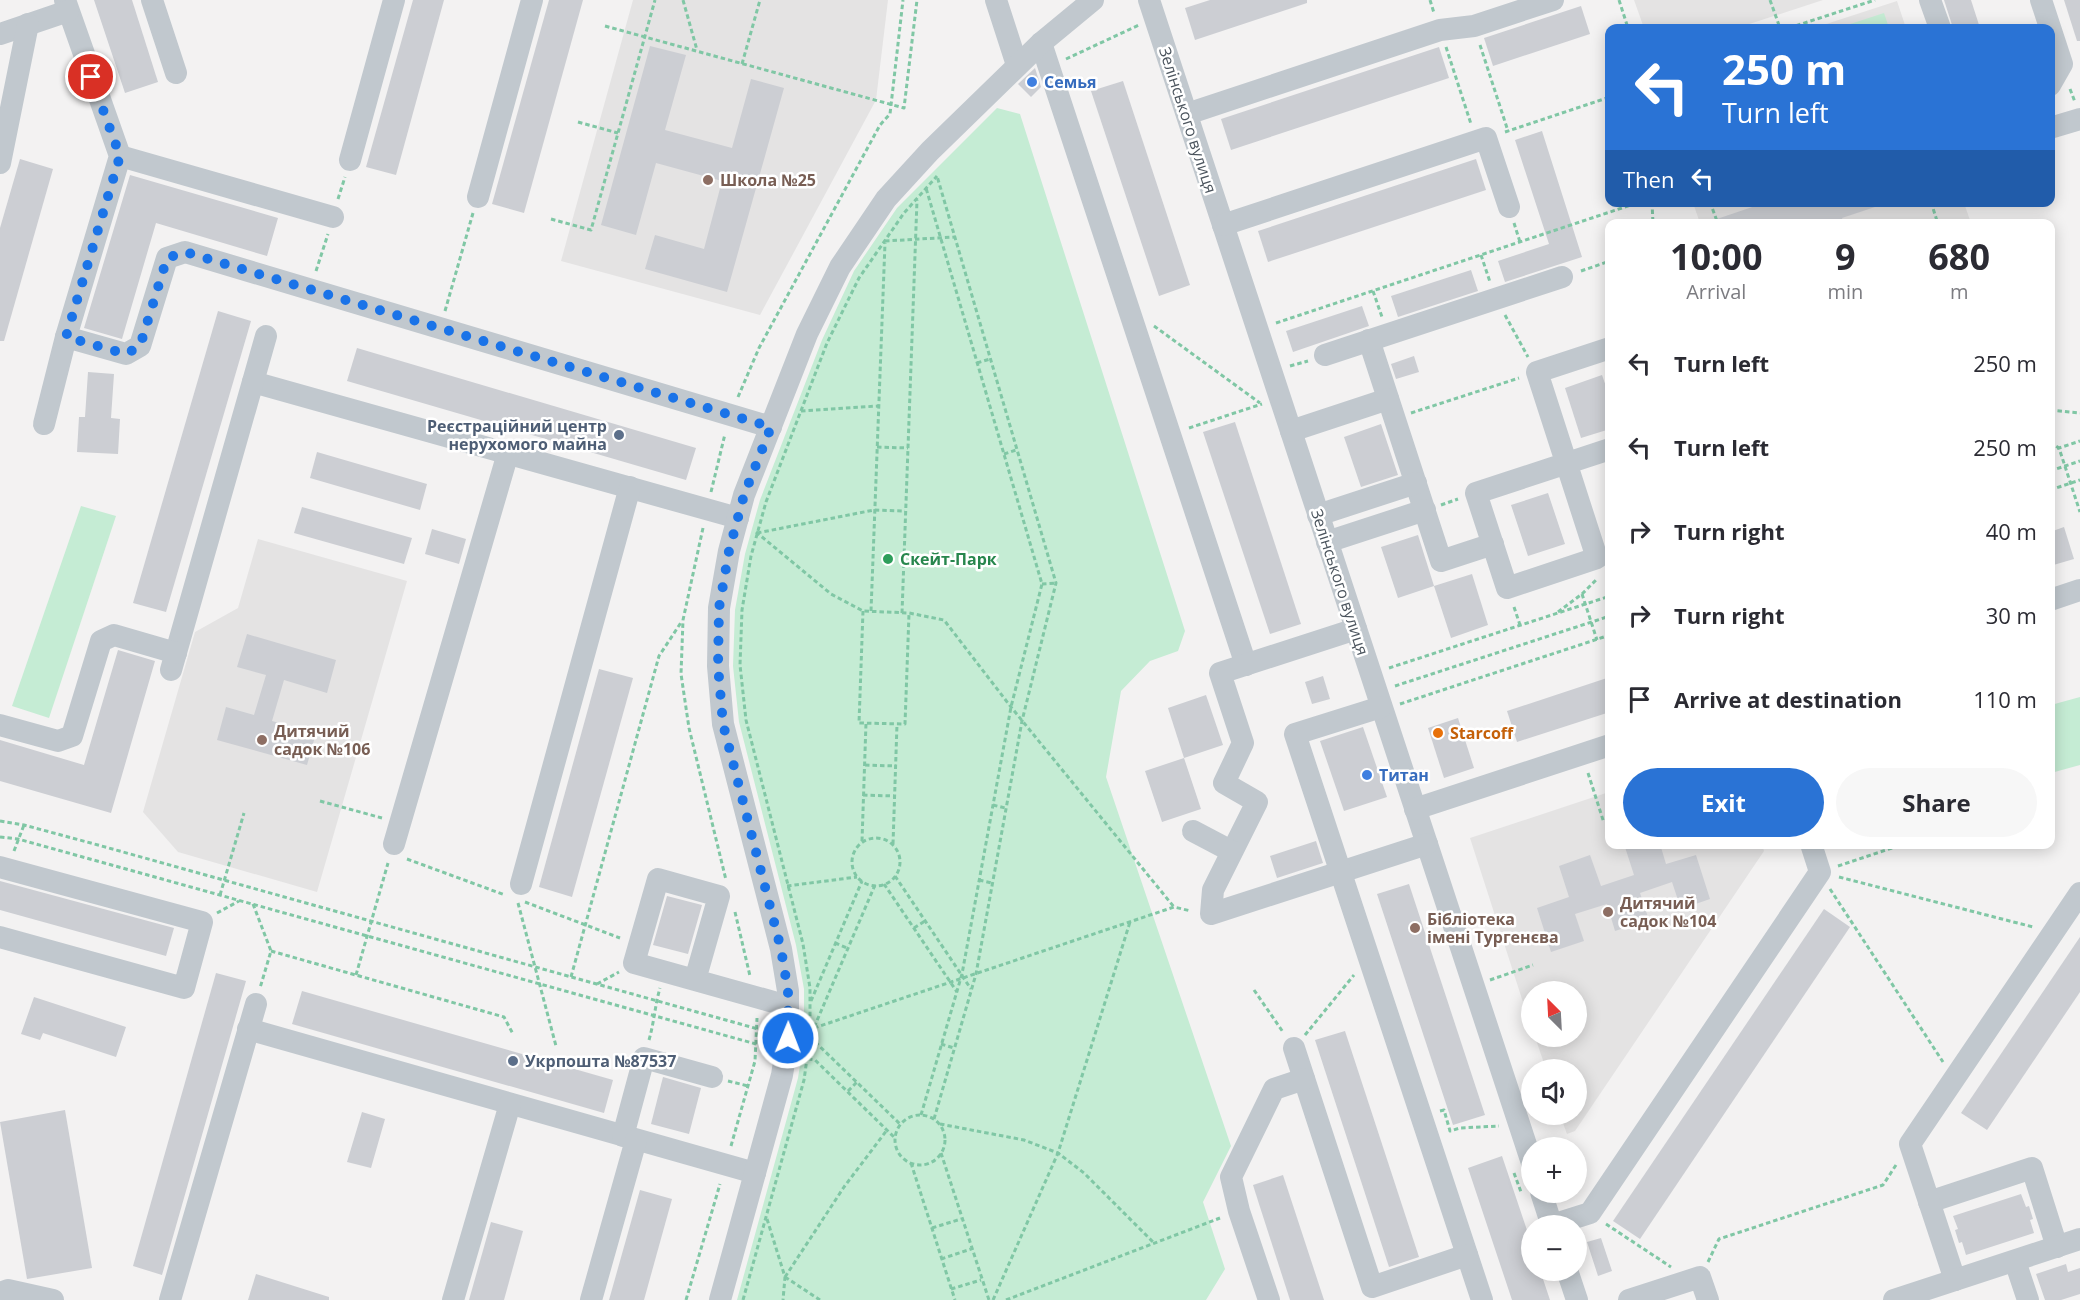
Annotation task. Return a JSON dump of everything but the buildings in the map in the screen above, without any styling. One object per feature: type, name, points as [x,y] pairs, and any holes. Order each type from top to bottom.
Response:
[{"type":"street","points":[[152,0],[176,74]]},
{"type":"street","points":[[350,160],[394,0]]},
{"type":"street","points":[[478,197],[532,0]]},
{"type":"street","points":[[996,0],[1017,65]]},
{"type":"street","points":[[720,1300],[782,1075],[788,1038],[788,991],[781,949],[723,724],[718,666],[719,608],[729,551],[744,495],[807,334],[840,267],[886,199],[918,163],[1017,65],[1093,0]]},
{"type":"street","points":[[1186,114],[1440,30],[1474,26],[1553,0]]},
{"type":"street","points":[[1930,0],[1939,24]]},
{"type":"street","points":[[2041,0],[2049,24]]},
{"type":"street","points":[[0,34],[66,6],[120,156],[66,337],[44,424]]},
{"type":"street","name":"Зелінського вулиця","points":[[1152,10],[1356,629],[1391,705],[1415,809],[1523,1137]]},
{"type":"street","points":[[0,163],[28,24]]},
{"type":"street","points":[[1041,43],[1246,665]]},
{"type":"street","points":[[2055,43],[2062,64],[2055,76]]},
{"type":"street","points":[[2055,126],[2080,119]]},
{"type":"street","points":[[1223,225],[1481,140],[1509,207]]},
{"type":"street","points":[[120,156],[333,217]]},
{"type":"street","points":[[66,337],[126,354],[140,346],[167,258],[185,252],[771,427]]},
{"type":"street","points":[[1325,355],[1562,277]]},
{"type":"street","points":[[0,725],[58,741],[72,736],[101,641],[114,635],[174,661],[266,336]]},
{"type":"street","points":[[1378,337],[1391,409],[1441,561],[1493,544]]},
{"type":"street","points":[[1605,350],[1537,372],[1566,464],[1598,558],[1507,588],[1476,493],[1566,464],[1605,451]]},
{"type":"street","points":[[253,382],[738,518]]},
{"type":"street","points":[[1291,431],[1391,409]]},
{"type":"street","points":[[397,834],[508,453]]},
{"type":"street","points":[[1318,516],[1416,483]]},
{"type":"street","points":[[519,891],[630,487]]},
{"type":"street","points":[[1327,542],[1425,510]]},
{"type":"street","points":[[2055,598],[2080,590]]},
{"type":"street","points":[[1356,629],[1220,674],[1243,743],[1224,783],[1257,802],[1213,890],[1211,914],[1427,844]]},
{"type":"street","points":[[1391,705],[1295,734],[1482,1300]]},
{"type":"street","points":[[1415,809],[1605,747]]},
{"type":"street","points":[[1193,831],[1232,851]]},
{"type":"street","points":[[1584,1215],[1590,1213],[1820,872],[1812,849]]},
{"type":"street","points":[[0,937],[184,988],[202,922],[4,868]]},
{"type":"street","points":[[695,980],[719,896],[658,879],[634,963],[788,1006]]},
{"type":"street","points":[[1955,1280],[1911,1144],[2080,893]]},
{"type":"street","points":[[170,1300],[256,1004]]},
{"type":"street","points":[[248,1029],[755,1173]]},
{"type":"street","points":[[1294,1048],[1372,1287],[1467,1255]]},
{"type":"street","points":[[591,1300],[630,1138],[644,1058],[712,1077]]},
{"type":"street","points":[[1269,1300],[1239,1211],[1231,1177],[1274,1089],[1304,1079]]},
{"type":"street","points":[[453,1300],[510,1104]]},
{"type":"street","points":[[1929,1202],[2032,1168],[2057,1247]]},
{"type":"street","points":[[1894,1300],[2080,1239]]},
{"type":"street","points":[[2015,1261],[2028,1300]]},
{"type":"street","points":[[1629,1300],[1695,1278],[1708,1300]]},
{"type":"street","points":[[1570,1281],[1576,1300]]},
{"type":"street","points":[[0,1293],[8,1290],[53,1300]]},
{"type":"path","points":[[551,219],[591,230],[655,0]]},
{"type":"path","points":[[683,0],[697,52]]},
{"type":"path","points":[[742,64],[760,0]]},
{"type":"path","points":[[739,394],[759,348],[880,125],[890,114],[903,0]]},
{"type":"path","points":[[605,26],[904,108],[917,0]]},
{"type":"path","points":[[1430,0],[1481,140],[1605,100]]},
{"type":"path","points":[[1618,0],[1627,24]]},
{"type":"path","points":[[1770,0],[1779,24]]},
{"type":"path","points":[[1801,24],[1875,0]]},
{"type":"path","points":[[1049,68],[1137,26],[1152,10]]},
{"type":"path","points":[[1474,26],[1509,131]]},
{"type":"path","points":[[578,122],[618,133]]},
{"type":"path","points":[[743,1300],[804,1080],[810,1044],[810,988],[803,944],[746,720],[740,665],[742,610],[751,556],[766,502],[827,343],[859,278],[917,198],[937,176],[1056,583],[1022,721],[976,974],[934,1119]]},
{"type":"path","points":[[921,1114],[962,977],[1011,707],[1042,584],[926,188]]},
{"type":"path","points":[[440,328],[478,197]]},
{"type":"path","points":[[902,613],[917,198]]},
{"type":"path","points":[[1276,323],[1625,207]]},
{"type":"path","points":[[885,241],[955,237]]},
{"type":"path","points":[[870,612],[885,241]]},
{"type":"path","points":[[1391,409],[1537,372],[1496,299],[1481,255]]},
{"type":"path","points":[[1562,277],[1605,263]]},
{"type":"path","points":[[1373,291],[1378,337]]},
{"type":"path","points":[[1127,306],[1262,404],[1170,435]]},
{"type":"path","points":[[977,363],[990,359]]},
{"type":"path","points":[[801,411],[878,406]]},
{"type":"path","points":[[2055,410],[2080,413]]},
{"type":"path","points":[[2055,449],[2080,441]]},
{"type":"path","points":[[2055,445],[2059,448],[2080,512]]},
{"type":"path","points":[[877,447],[908,448]]},
{"type":"path","points":[[1004,454],[1017,450]]},
{"type":"path","points":[[2055,469],[2080,461]]},
{"type":"path","points":[[2055,488],[2080,480]]},
{"type":"path","points":[[1425,510],[1476,493]]},
{"type":"path","points":[[757,533],[874,510],[905,511]]},
{"type":"path","points":[[738,518],[831,594],[863,611],[909,613],[944,620],[1022,721],[1174,907]]},
{"type":"path","points":[[694,566],[683,620],[681,674],[689,728],[727,882]]},
{"type":"path","points":[[1555,614],[1582,594],[1603,574]]},
{"type":"path","points":[[1042,584],[1056,583]]},
{"type":"path","points":[[1582,594],[1597,640]]},
{"type":"path","points":[[1389,669],[1605,598]]},
{"type":"path","points":[[863,611],[859,723],[905,724],[909,613]]},
{"type":"path","points":[[1395,686],[1605,618]]},
{"type":"path","points":[[571,977],[658,656],[683,620]]},
{"type":"path","points":[[1391,705],[1605,637]]},
{"type":"path","points":[[862,842],[866,723]]},
{"type":"path","points":[[893,844],[887,840],[874,838],[862,842],[854,851],[852,862],[862,881],[875,885],[884,884],[896,876],[900,859],[893,844],[897,724]]},
{"type":"path","points":[[1582,754],[1604,823]]},
{"type":"path","points":[[865,765],[896,766]]},
{"type":"path","points":[[863,795],[894,796]]},
{"type":"path","points":[[320,801],[397,834],[356,975]]},
{"type":"path","points":[[993,805],[1006,808]]},
{"type":"path","points":[[220,895],[244,813]]},
{"type":"path","points":[[0,821],[24,825],[758,1029],[755,1061]]},
{"type":"path","points":[[4,868],[24,825]]},
{"type":"path","points":[[0,837],[18,839],[757,1044]]},
{"type":"path","points":[[1820,872],[1889,849]]},
{"type":"path","points":[[1820,872],[2054,932]]},
{"type":"path","points":[[1820,872],[1954,1079]]},
{"type":"path","points":[[896,876],[972,989]]},
{"type":"path","points":[[788,886],[858,877]]},
{"type":"path","points":[[979,880],[993,883]]},
{"type":"path","points":[[810,1002],[862,881]]},
{"type":"path","points":[[884,884],[957,992]]},
{"type":"path","points":[[810,1037],[875,885]]},
{"type":"path","points":[[519,891],[539,984],[556,1046]]},
{"type":"path","points":[[202,922],[239,901]]},
{"type":"path","points":[[253,904],[271,951],[256,1004]]},
{"type":"path","points":[[733,905],[752,985]]},
{"type":"path","points":[[814,1028],[1174,907],[1192,911]]},
{"type":"path","points":[[914,928],[926,920]]},
{"type":"path","points":[[991,1300],[1058,1153],[1130,922]]},
{"type":"path","points":[[835,943],[848,949]]},
{"type":"path","points":[[271,951],[504,1017],[513,1034]]},
{"type":"path","points":[[1254,990],[1294,1048],[1369,957]]},
{"type":"path","points":[[597,984],[634,963]]},
{"type":"path","points":[[1490,980],[1533,965]]},
{"type":"path","points":[[644,1058],[656,1016],[657,1001]]},
{"type":"path","points":[[810,1037],[900,1124]]},
{"type":"path","points":[[803,1042],[820,1047]]},
{"type":"path","points":[[941,1044],[955,1048]]},
{"type":"path","points":[[807,1058],[815,1060],[895,1138]]},
{"type":"path","points":[[847,1092],[857,1082]]},
{"type":"path","points":[[1443,1110],[1450,1131],[1460,1128],[1499,1126]]},
{"type":"path","points":[[921,1114],[934,1119],[940,1125],[945,1139],[941,1153],[928,1164],[910,1163],[905,1160],[897,1150],[895,1138],[900,1124],[906,1119],[921,1114]]},
{"type":"path","points":[[940,1125],[1024,1140],[1058,1153],[1084,1173],[1155,1244]]},
{"type":"path","points":[[785,1277],[844,1187],[887,1130]]},
{"type":"path","points":[[941,1153],[991,1300]]},
{"type":"path","points":[[910,1163],[955,1300]]},
{"type":"path","points":[[1590,1213],[1695,1278],[1719,1239],[1883,1185]]},
{"type":"path","points":[[1006,1300],[1239,1211]]},
{"type":"path","points":[[766,1217],[785,1277],[783,1300]]},
{"type":"path","points":[[932,1228],[962,1218]]},
{"type":"path","points":[[941,1259],[972,1249]]},
{"type":"path","points":[[785,1277],[820,1300]]},
{"type":"path","points":[[951,1289],[982,1279]]},
{"type":"shaded area","name":"Школа №25","points":[[633,0],[888,0],[876,100],[760,315],[561,261]]},
{"type":"shaded area","points":[[1634,0],[1823,0],[1749,24],[1643,24]]},
{"type":"shaded area","points":[[1897,1],[1905,24],[1826,24]]},
{"type":"shaded area","points":[[1694,207],[1965,207],[1970,219],[1699,219]]},
{"type":"shaded area","name":"Дитячий садок №106","points":[[258,539],[407,581],[317,892],[178,852],[143,812],[195,632],[238,608]]},
{"type":"shaded area","name":"Дитячий садок №104","points":[[1605,793],[1605,849],[1763,849],[1587,1113],[1587,1059],[1543,1059],[1538,1047],[1587,1047],[1587,981],[1521,981],[1521,996],[1470,838]]},
{"type":"shaded area","name":"Дитячий садок №104","points":[[1564,1125],[1579,1125],[1575,1131],[1567,1134]]},
{"type":"green space","points":[[1884,13],[1888,24],[1850,24]]},
{"type":"green space","points":[[997,108],[1020,114],[1185,631],[1178,651],[1150,661],[1121,691],[1106,777],[1231,1146],[1203,1202],[1225,1269],[1206,1300],[737,1300],[798,1078],[804,1039],[804,989],[796,945],[739,722],[733,666],[735,610],[745,554],[760,500],[822,340],[854,271],[897,208]]},
{"type":"green space","points":[[81,506],[116,516],[49,718],[12,706]]},
{"type":"green space","points":[[2080,697],[2080,765],[2055,772],[2055,704]]},
{"type":"place","name":"Семья","points":[[1032,82]]},
{"type":"place","name":"Школа №25","points":[[708,180]]},
{"type":"place","name":"Реєстраційний центр нерухомого майна","points":[[619,435]]},
{"type":"place","name":"Скейт-Парк","points":[[888,559]]},
{"type":"place","name":"Starcoff","points":[[1438,733]]},
{"type":"place","name":"Дитячий садок №106","points":[[262,740]]},
{"type":"place","name":"Титан","points":[[1367,775]]},
{"type":"place","name":"Дитячий садок №104","points":[[1608,912]]},
{"type":"place","name":"Бібліотека імені Тургенєва","points":[[1415,928]]},
{"type":"place","name":"Укрпошта №87537","points":[[513,1061]]},
{"type":"route","points":[[91,77],[120,156],[66,337],[126,354],[140,346],[167,258],[185,252],[771,427],[744,495],[729,551],[719,608],[718,666],[723,724],[781,949],[788,991],[788,1038]]}]
